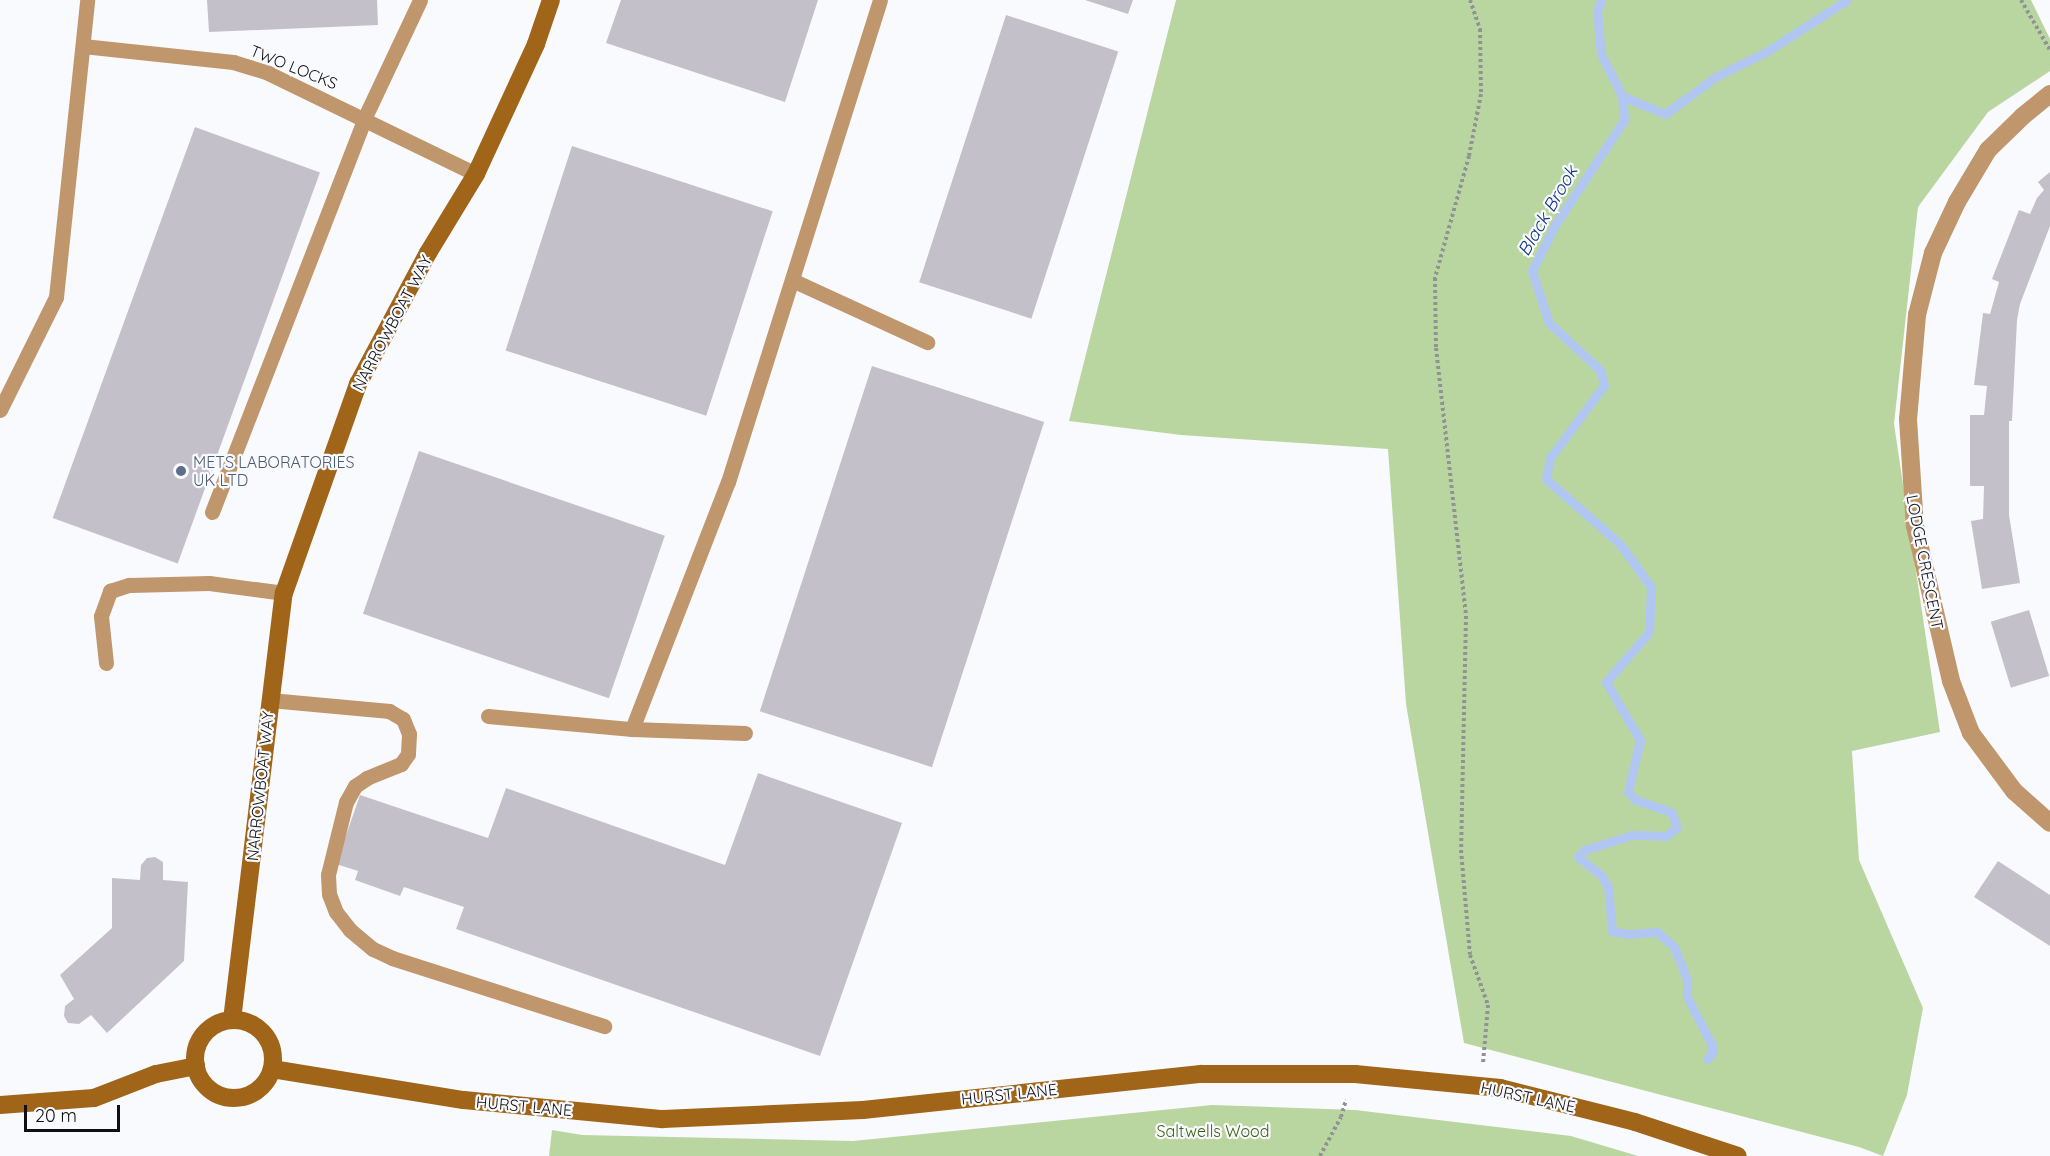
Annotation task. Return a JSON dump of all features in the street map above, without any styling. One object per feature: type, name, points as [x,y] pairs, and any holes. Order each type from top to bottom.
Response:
[{"type":"street","name":"NARROWBOAT WAY","points":[[232,1020],[284,593],[358,384],[428,253],[476,174],[536,44],[551,0]]},
{"type":"street","name":"LODGE CRESCENT","points":[[2050,94],[1988,150],[1957,202],[1933,253],[1917,315],[1908,418],[1915,526],[1951,681],[1971,733],[2014,791],[2050,823]]},
{"type":"street","points":[[232,1020],[246,1022],[262,1031],[270,1042],[273,1056],[272,1069],[264,1084],[253,1093],[231,1097],[218,1094],[207,1086],[196,1066],[196,1052],[201,1039],[210,1029],[232,1020]]},
{"type":"street","points":[[0,1105],[94,1098],[156,1074],[196,1066]]},
{"type":"street","name":"HURST LANE","points":[[272,1069],[464,1100],[663,1119],[862,1110],[1201,1074],[1354,1074],[1500,1088],[1635,1122],[1738,1156]]},
{"type":"lane","points":[[0,410],[56,297],[87,0]]},
{"type":"lane","points":[[212,512],[365,117],[420,0]]},
{"type":"lane","points":[[632,729],[728,482],[880,0]]},
{"type":"lane","name":"TWO LOCKS","points":[[83,46],[233,62],[268,73],[365,117],[476,174]]},
{"type":"lane","points":[[792,280],[927,342]]},
{"type":"lane","points":[[106,663],[101,616],[110,591],[129,585],[209,583],[284,593]]},
{"type":"lane","points":[[270,700],[390,711],[403,719],[410,734],[408,754],[401,764],[367,778],[355,786],[346,802],[328,875],[329,894],[336,912],[351,930],[374,949],[392,958],[604,1026]]},
{"type":"lane","points":[[489,716],[632,729],[745,733]]},
{"type":"path","points":[[1470,0],[1480,29],[1481,94],[1469,156],[1435,278],[1437,348],[1466,616],[1461,850],[1470,956],[1488,1005],[1481,1086]]},
{"type":"path","points":[[2021,0],[2050,50]]},
{"type":"path","points":[[1320,1156],[1341,1117],[1354,1074]]},
{"type":"green space","points":[[1176,0],[2031,0],[2050,39],[2050,71],[1988,112],[1918,207],[1894,424],[1940,732],[1852,751],[1859,860],[1923,1008],[1907,1095],[1883,1156],[1859,1147],[1464,1043],[1406,704],[1388,449],[1181,435],[1069,421]]},
{"type":"green space","name":"Saltwells Wood","points":[[1212,1105],[1355,1110],[1571,1136],[1638,1156],[549,1156],[552,1130],[582,1135],[853,1141]]},
{"type":"building","points":[[207,0],[377,0],[378,25],[209,32]]},
{"type":"building","points":[[621,0],[818,0],[785,102],[606,43]]},
{"type":"building","points":[[1085,0],[1133,0],[1128,14]]},
{"type":"building","points":[[1006,15],[1118,51],[1031,319],[919,282]]},
{"type":"building","points":[[195,127],[320,172],[178,563],[53,518]]},
{"type":"building","points":[[572,146],[773,211],[706,416],[506,350]]},
{"type":"building","points":[[2050,172],[2050,226],[2020,304],[2017,320],[2012,421],[2009,421],[2009,515],[2020,583],[1982,589],[1971,521],[1983,519],[1984,486],[1970,486],[1970,415],[1984,415],[1987,386],[1974,385],[1983,313],[1990,314],[1999,282],[1992,279],[2019,210],[2030,214],[2037,198],[2044,190],[2038,182]]},
{"type":"building","points":[[872,366],[1044,422],[932,767],[760,711]]},
{"type":"building","points":[[419,451],[665,536],[609,698],[363,614]]},
{"type":"building","points":[[2029,610],[2049,676],[2011,688],[1991,622]]},
{"type":"building","points":[[758,773],[902,823],[820,1056],[456,929],[464,907],[404,887],[400,896],[355,880],[358,871],[336,864],[360,795],[488,838],[506,788],[725,865]]},
{"type":"building","points":[[155,857],[163,862],[163,880],[188,882],[184,961],[107,1033],[91,1015],[79,1024],[68,1023],[64,1016],[65,1006],[74,999],[60,975],[112,928],[112,878],[140,880],[141,865],[147,858]]},
{"type":"building","points":[[1998,861],[2050,895],[2050,946],[1974,897]]},
{"type":"waterway","name":"Black Brook","points":[[1601,0],[1597,11],[1601,54],[1622,96],[1624,120],[1555,225],[1532,271],[1549,323],[1600,370],[1604,385],[1550,458],[1546,479],[1620,544],[1651,587],[1649,632],[1606,682],[1640,740],[1628,792],[1636,800],[1671,812],[1677,827],[1666,836],[1632,835],[1584,850],[1578,857],[1601,875],[1608,887],[1612,931],[1628,934],[1657,932],[1674,947],[1687,980],[1687,997],[1712,1045],[1712,1053],[1707,1059]]},
{"type":"waterway","points":[[1622,96],[1665,114],[1717,76],[1766,52],[1847,0]]},
{"type":"place","name":"METS LABORATORIES UK LTD","points":[[181,471]]}]
